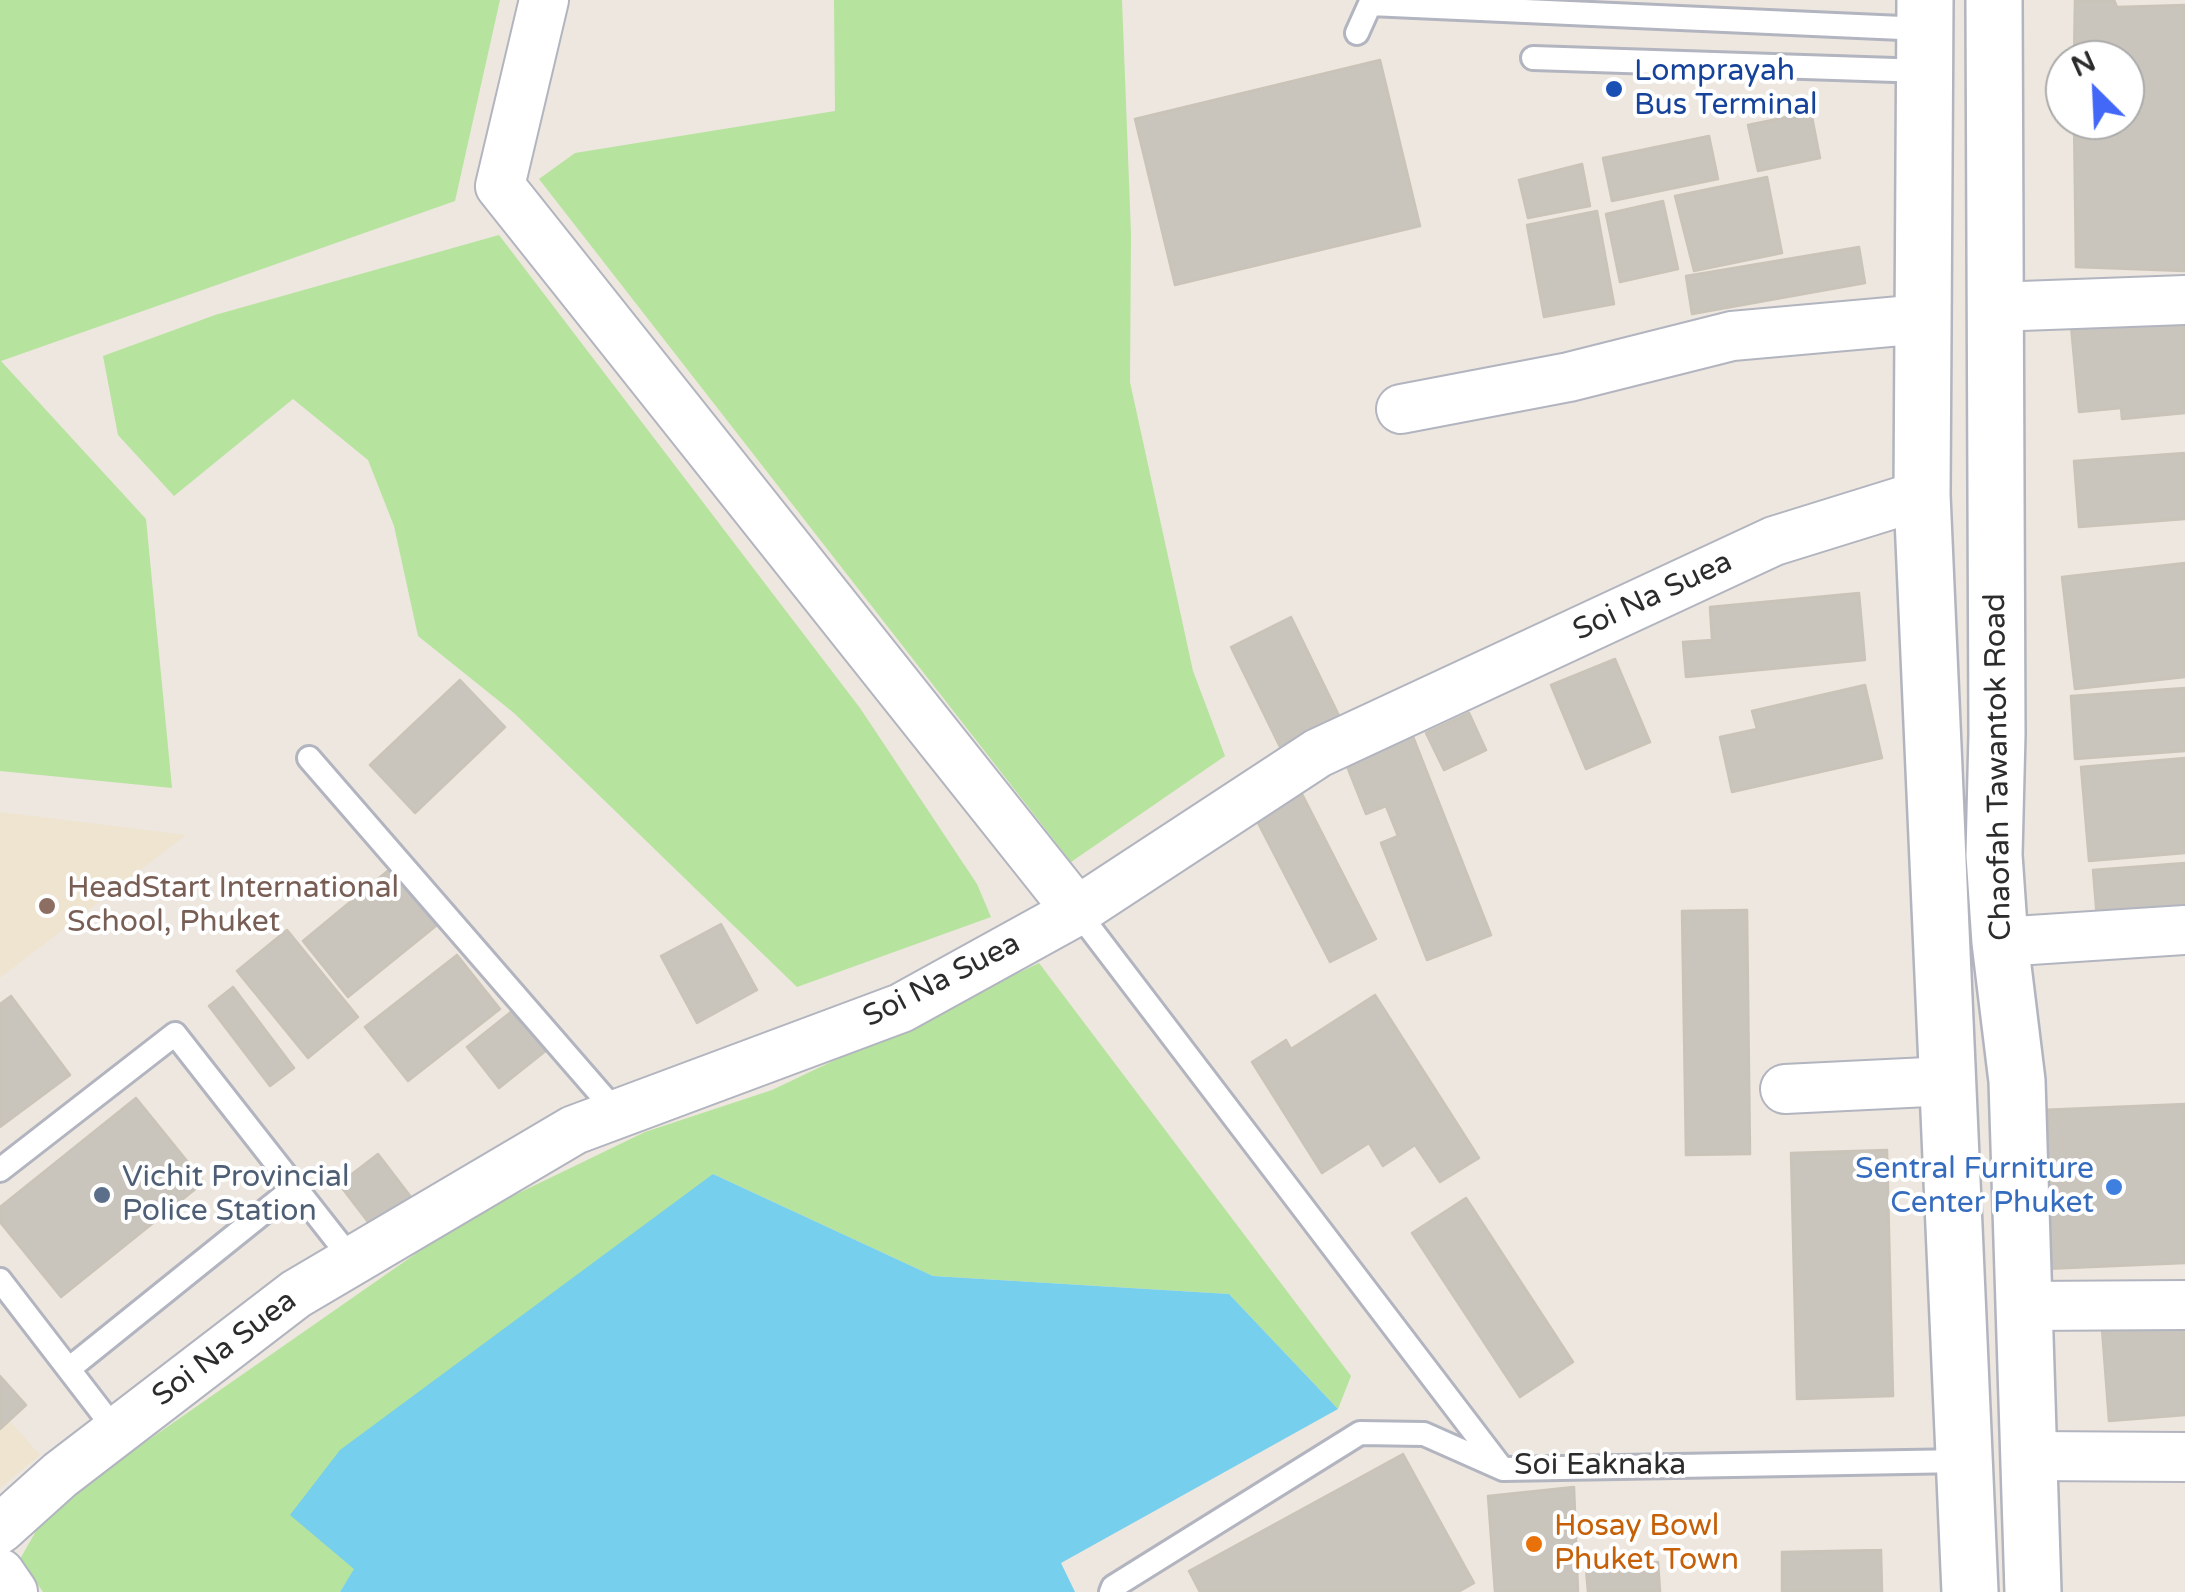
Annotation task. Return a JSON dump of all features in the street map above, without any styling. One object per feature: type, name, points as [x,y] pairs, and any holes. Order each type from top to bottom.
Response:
[{"type":"main road","name":"Chaofah Tawantok Road","points":[[1994,0],[1994,855],[2017,1081],[2033,1592]]},
{"type":"main road","name":"Chaofah Tawantok Road","points":[[1925,34],[1922,496],[1970,1592]]},
{"type":"street","points":[[544,0],[500,186],[1077,911]]},
{"type":"street","points":[[1994,306],[2185,300]]},
{"type":"street","points":[[1402,409],[1569,377],[1732,336],[1923,319]]},
{"type":"street","name":"Soi Na Suea","points":[[0,1529],[117,1432],[296,1294],[574,1130],[901,1008],[1077,911],[1318,753],[1774,541],[1922,496]]},
{"type":"street","points":[[2000,942],[2185,930]]},
{"type":"street","points":[[1785,1089],[1948,1081]]},
{"type":"street","points":[[2025,1306],[2185,1304]]},
{"type":"street","points":[[2030,1456],[2185,1457]]},
{"type":"street","points":[[0,1573],[13,1592]]},
{"type":"lane","points":[[1357,34],[1370,4],[1925,34]]},
{"type":"lane","points":[[1533,58],[1925,34]]},
{"type":"lane","points":[[309,758],[618,1114]]},
{"type":"lane","points":[[1077,911],[1502,1468]]},
{"type":"lane","points":[[0,1170],[175,1034],[353,1261]]},
{"type":"lane","points":[[70,1368],[295,1186]]},
{"type":"lane","points":[[0,1280],[117,1432]]},
{"type":"lane","name":"Soi Eaknaka","points":[[1112,1592],[1112,1587],[1360,1433],[1424,1434],[1502,1468],[1964,1461]]},
{"type":"shaded area","name":"HeadStart International School, Phuket","points":[[0,812],[186,835],[0,978]]},
{"type":"shaded area","points":[[0,1410],[40,1455],[0,1488]]},
{"type":"green space","points":[[0,0],[500,0],[455,201],[1,361],[146,519],[172,788],[0,771]]},
{"type":"green space","points":[[834,0],[1122,0],[1131,234],[1130,382],[1193,671],[1225,756],[1071,862],[539,179],[575,153],[835,111]]},
{"type":"green space","points":[[499,235],[860,708],[977,884],[991,917],[797,987],[514,713],[418,636],[394,526],[368,460],[293,399],[174,496],[118,435],[103,356],[215,315]]},
{"type":"green space","points":[[1039,963],[1351,1376],[1338,1409],[1229,1294],[933,1276],[713,1174],[354,1570],[340,1592],[43,1592],[20,1559],[48,1510],[467,1218],[645,1132],[772,1090]]},
{"type":"water","points":[[713,1174],[933,1276],[1229,1294],[1338,1409],[1061,1563],[1075,1592],[340,1592],[354,1569],[290,1515],[340,1450]]},
{"type":"building","points":[[2075,0],[2114,0],[2117,7],[2185,5],[2185,271],[2076,267],[2074,140],[2145,140],[2145,40],[2074,40]]},
{"type":"building","points":[[1380,60],[1420,226],[1175,285],[1135,119]]},
{"type":"building","points":[[1811,112],[1820,158],[1758,171],[1748,125]]},
{"type":"building","points":[[1709,136],[1718,179],[1612,201],[1603,158]]},
{"type":"building","points":[[1582,164],[1590,206],[1528,218],[1519,180]]},
{"type":"building","points":[[1767,177],[1782,253],[1694,271],[1675,196]]},
{"type":"building","points":[[1663,201],[1678,269],[1620,282],[1606,214]]},
{"type":"building","points":[[1597,211],[1614,304],[1544,317],[1527,225]]},
{"type":"building","points":[[1859,247],[1865,283],[1692,314],[1686,276]]},
{"type":"building","points":[[2185,315],[2185,413],[2122,419],[2121,408],[2079,412],[2071,326]]},
{"type":"building","points":[[2185,453],[2185,519],[2079,527],[2074,461]]},
{"type":"building","points":[[2185,563],[2185,677],[2075,689],[2062,577]]},
{"type":"building","points":[[1859,593],[1865,660],[1686,677],[1683,642],[1712,640],[1710,607]]},
{"type":"building","points":[[1291,617],[1344,726],[1284,755],[1231,647]]},
{"type":"building","points":[[1615,659],[1650,742],[1586,769],[1551,685]]},
{"type":"building","points":[[460,680],[505,727],[415,813],[370,765]]},
{"type":"building","points":[[1865,685],[1882,758],[1732,792],[1720,737],[1757,729],[1752,711]]},
{"type":"building","points":[[2185,688],[2185,751],[2075,759],[2071,696]]},
{"type":"building","points":[[1469,713],[1486,750],[1444,770],[1426,733]]},
{"type":"building","points":[[1412,734],[1491,935],[1427,960],[1381,843],[1398,836],[1386,806],[1366,814],[1345,761]]},
{"type":"building","points":[[2185,758],[2185,853],[2089,861],[2081,767]]},
{"type":"building","points":[[1302,794],[1376,939],[1330,962],[1256,819]]},
{"type":"building","points":[[2185,863],[2185,913],[2097,919],[2093,870]]},
{"type":"building","points":[[390,869],[437,925],[348,997],[303,941]]},
{"type":"building","points":[[1747,910],[1750,1154],[1686,1155],[1682,911]]},
{"type":"building","points":[[721,924],[757,990],[697,1023],[661,956]]},
{"type":"building","points":[[287,930],[358,1017],[308,1058],[237,971]]},
{"type":"building","points":[[457,955],[500,1009],[408,1081],[365,1027]]},
{"type":"building","points":[[233,987],[294,1068],[270,1086],[209,1006]]},
{"type":"building","points":[[1375,995],[1479,1158],[1440,1182],[1415,1145],[1383,1166],[1369,1143],[1322,1173],[1252,1062],[1286,1040],[1291,1049]]},
{"type":"building","points":[[11,996],[70,1075],[0,1127],[0,1004]]},
{"type":"building","points":[[516,1008],[548,1049],[499,1088],[467,1047]]},
{"type":"building","name":"Vichit Provincial Police Station","points":[[136,1098],[204,1182],[61,1297],[0,1222],[0,1207]]},
{"type":"building","name":"Sentral Furniture Center Phuket","points":[[2185,1104],[2185,1263],[2044,1269],[2041,1110]]},
{"type":"building","points":[[1887,1150],[1893,1396],[1797,1399],[1791,1153]]},
{"type":"building","points":[[378,1154],[414,1201],[375,1231],[339,1184]]},
{"type":"building","points":[[1466,1198],[1573,1362],[1520,1397],[1412,1233]]},
{"type":"building","points":[[2185,1322],[2185,1415],[2109,1421],[2102,1329]]},
{"type":"building","points":[[0,1376],[26,1405],[0,1429]]},
{"type":"building","points":[[1403,1454],[1474,1583],[1458,1592],[1200,1592],[1189,1571]]},
{"type":"building","name":"Hosay Bowl Phuket Town","points":[[1574,1487],[1578,1592],[1495,1592],[1488,1496]]},
{"type":"building","points":[[1881,1550],[1882,1592],[1782,1592],[1782,1552]]},
{"type":"building","points":[[1658,1562],[1660,1592],[1588,1592],[1586,1569]]},
{"type":"place","name":"Lomprayah Bus Terminal","points":[[1614,89]]},
{"type":"place","name":"HeadStart International School, Phuket","points":[[47,906]]},
{"type":"place","name":"Sentral Furniture Center Phuket","points":[[2114,1187]]},
{"type":"place","name":"Vichit Provincial Police Station","points":[[102,1195]]},
{"type":"place","name":"Hosay Bowl Phuket Town","points":[[1534,1544]]}]
